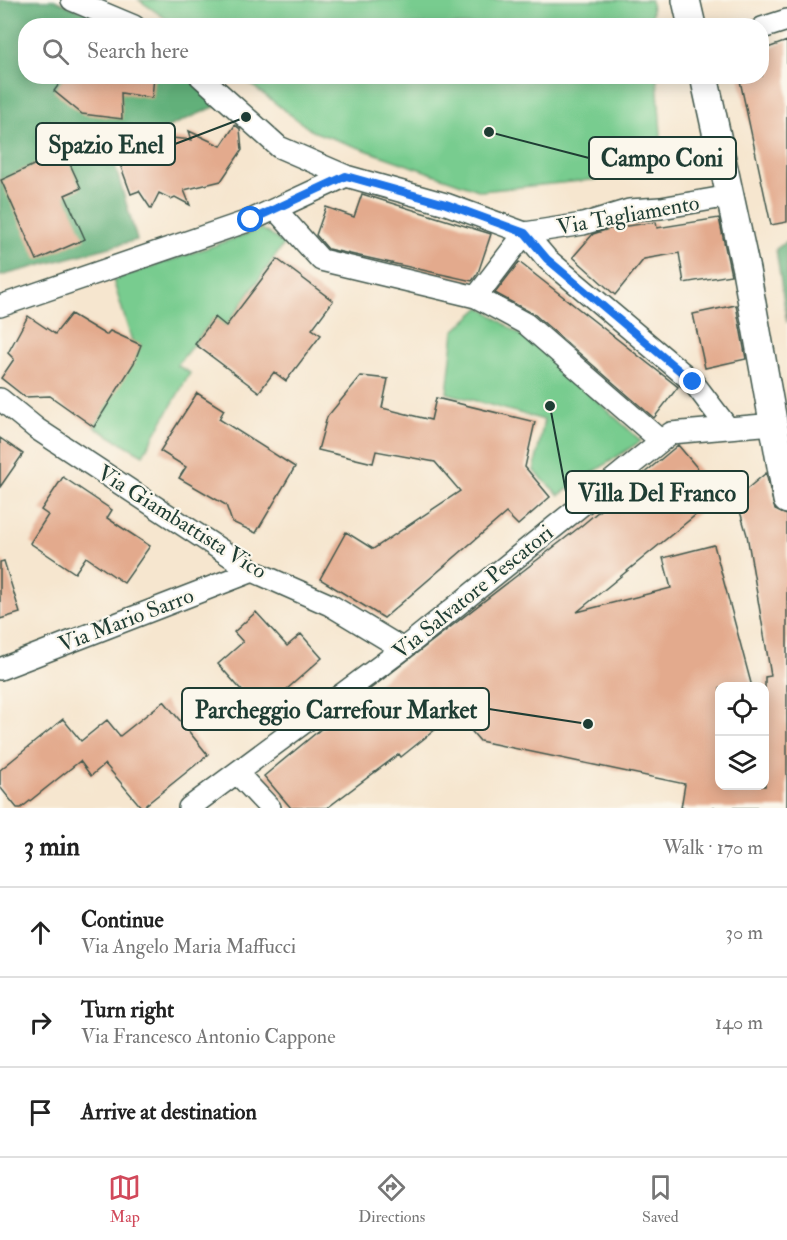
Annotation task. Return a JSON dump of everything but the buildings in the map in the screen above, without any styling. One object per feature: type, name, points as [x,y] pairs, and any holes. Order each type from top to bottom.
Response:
[{"type":"street","points":[[72,0],[115,18]]},
{"type":"street","points":[[686,0],[690,18]]},
{"type":"street","points":[[769,26],[787,20]]},
{"type":"street","points":[[209,84],[279,147],[346,176],[446,204],[525,233],[547,259],[693,382],[728,428]]},
{"type":"street","name":"Via Tagliamento","points":[[706,84],[730,196],[787,500]]},
{"type":"street","points":[[0,306],[276,210],[346,176]]},
{"type":"street","name":"Via Tagliamento","points":[[525,233],[583,224],[629,210],[661,208],[730,196]]},
{"type":"street","points":[[276,210],[321,260],[476,297],[526,324],[661,441]]},
{"type":"street","points":[[476,297],[525,233]]},
{"type":"street","name":"Via Giambattista Vico","points":[[0,399],[37,429],[253,570],[330,605],[403,649]]},
{"type":"street","name":"Via Salvatore Pescatori","points":[[189,808],[403,649],[671,433],[773,424]]},
{"type":"street","name":"Via Mario Sarro","points":[[0,669],[253,570]]},
{"type":"street","points":[[237,772],[270,808]]},
{"type":"green space","points":[[0,0],[54,0],[99,18],[18,18],[18,84],[196,84],[219,105],[111,152],[137,240],[0,276]]},
{"type":"green space","points":[[139,0],[651,0],[652,18],[165,18]]},
{"type":"green space","points":[[250,84],[657,84],[661,134],[660,173],[481,191],[312,131]]},
{"type":"green space","points":[[262,229],[284,244],[226,326],[214,318],[177,365],[190,373],[143,455],[94,427],[141,345],[132,341],[113,280]]},
{"type":"green space","points":[[787,241],[787,323],[776,249]]},
{"type":"green space","points":[[481,307],[544,352],[641,441],[559,495],[534,471],[544,420],[447,393],[454,331]]},
{"type":"place","name":"Spazio Enel","points":[[246,117]]},
{"type":"place","name":"Campo Coni","points":[[489,132]]},
{"type":"place","name":"Villa Del Franco","points":[[550,406]]},
{"type":"place","name":"Parcheggio Carrefour Market","points":[[588,724]]},
{"type":"route","points":[[251,220],[346,176],[446,204],[525,233],[547,259],[693,382]]}]
